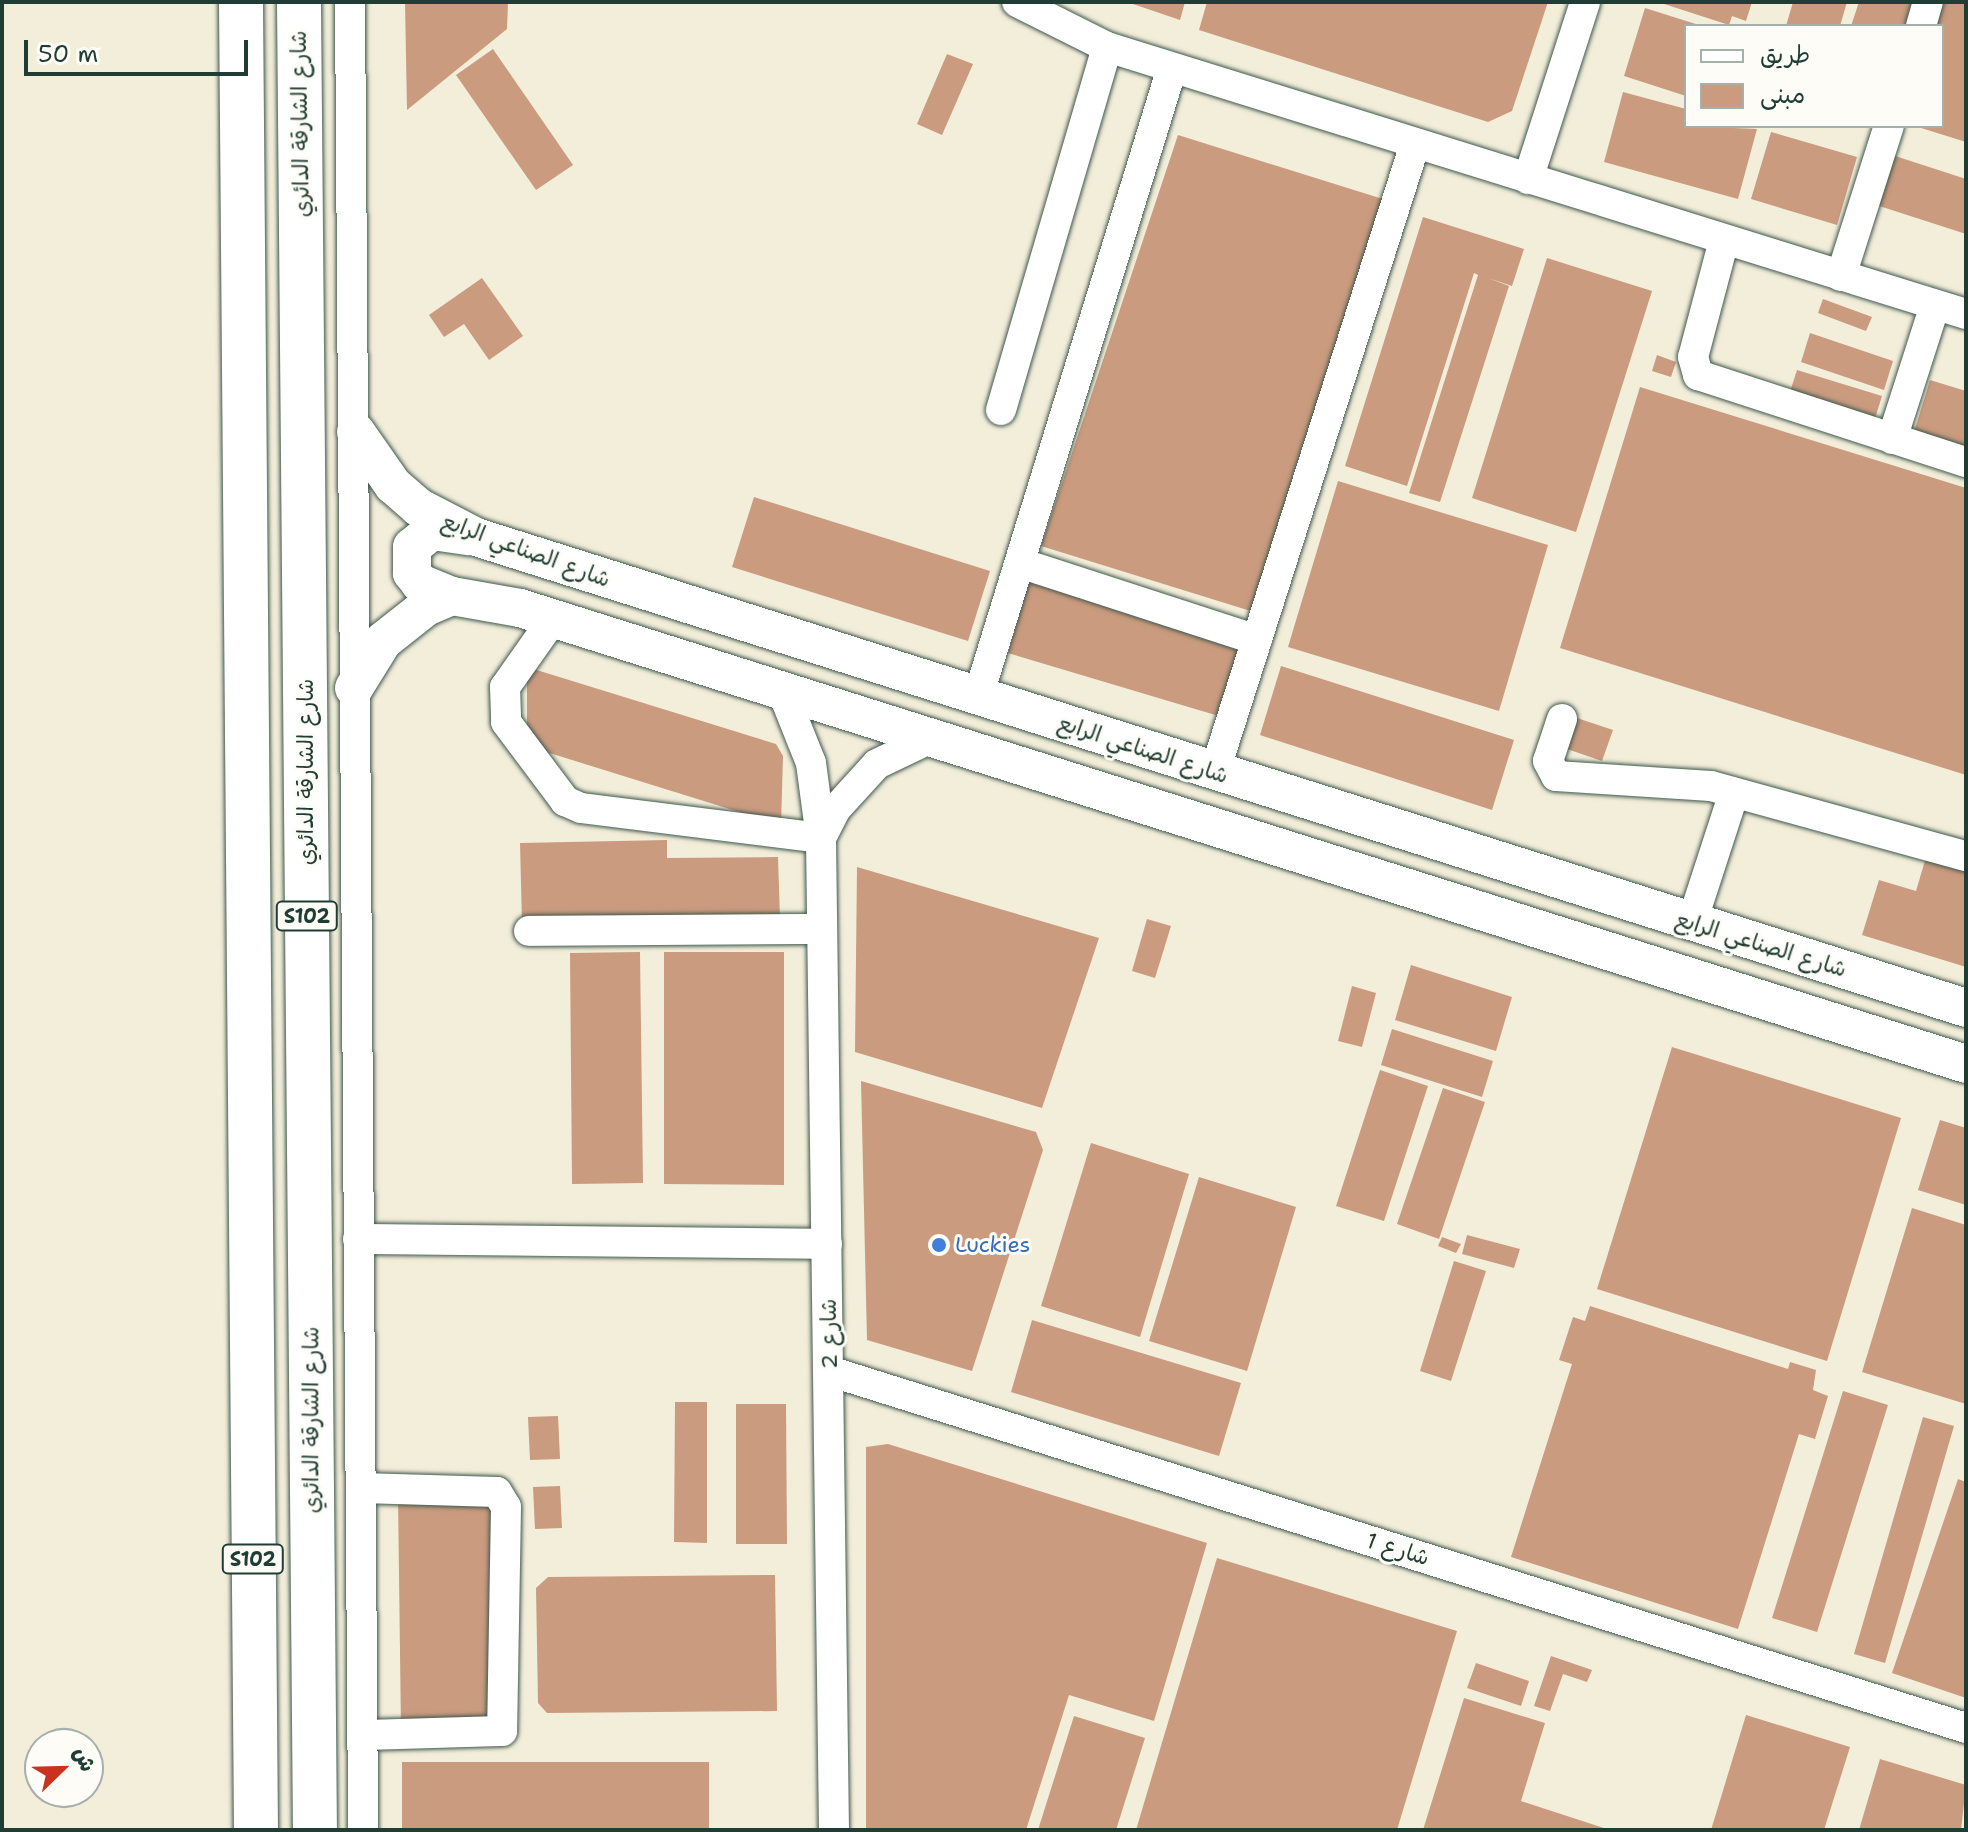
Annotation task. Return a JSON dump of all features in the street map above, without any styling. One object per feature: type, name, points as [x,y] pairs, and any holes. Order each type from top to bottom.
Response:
[{"type":"highway","name":"S102","points":[[241,2],[256,1830]]},
{"type":"highway","name":"شارع الشارقة الدائري","points":[[299,2],[315,1830]]},
{"type":"main road","name":"شارع الصناعي الرابع","points":[[356,432],[402,493],[446,524],[476,537],[1966,1008]]},
{"type":"main road","points":[[476,537],[432,531],[412,547],[412,573],[420,583],[452,596],[553,619],[1966,1064]]},
{"type":"main road","points":[[354,688],[375,652],[403,622],[452,596]]},
{"type":"street","points":[[350,2],[356,432],[354,688],[363,1830]]},
{"type":"street","points":[[1017,2],[1107,47],[1966,314]]},
{"type":"street","points":[[1528,179],[1585,2]]},
{"type":"street","points":[[1922,24],[1928,2]]},
{"type":"street","points":[[1001,410],[1107,47]]},
{"type":"street","points":[[978,697],[1172,68]]},
{"type":"street","points":[[1841,276],[1888,128]]},
{"type":"street","points":[[1215,771],[1415,144]]},
{"type":"street","points":[[1724,240],[1693,357],[1694,370],[1704,379],[1966,462]]},
{"type":"street","points":[[1892,439],[1935,305]]},
{"type":"street","points":[[1020,563],[1257,640]]},
{"type":"street","points":[[553,619],[505,687],[506,722],[565,801],[581,808],[821,838],[835,810],[865,774],[903,747],[933,737]]},
{"type":"street","name":"شارع 2","points":[[783,693],[811,763],[821,838],[834,1830]]},
{"type":"street","points":[[1562,719],[1548,761],[1556,776],[1664,779],[1734,793],[1966,856]]},
{"type":"street","points":[[1692,922],[1734,793]]},
{"type":"street","points":[[529,931],[822,929]]},
{"type":"street","points":[[358,1239],[827,1244]]},
{"type":"street","name":"شارع 1","points":[[829,1371],[1966,1728]]},
{"type":"street","points":[[361,1488],[497,1492],[506,1507],[502,1731],[364,1735]]},
{"type":"building","points":[[405,2],[508,2],[507,29],[407,110]]},
{"type":"building","points":[[1127,2],[1185,2],[1180,20]]},
{"type":"building","points":[[1207,2],[1548,2],[1512,111],[1488,122],[1199,30]]},
{"type":"building","points":[[1752,2],[1746,21],[1732,16],[1729,24],[1661,3]]},
{"type":"building","points":[[1793,2],[1847,2],[1841,24],[1787,24]]},
{"type":"building","points":[[1859,2],[1914,2],[1907,24],[1852,24]]},
{"type":"building","points":[[1934,2],[1966,2],[1966,142],[1921,128],[1944,128],[1944,24],[1928,24]]},
{"type":"building","points":[[1645,8],[1696,24],[1684,24],[1684,95],[1624,76]]},
{"type":"building","points":[[493,49],[573,165],[536,190],[456,75]]},
{"type":"building","points":[[947,54],[973,64],[942,135],[917,124]]},
{"type":"building","points":[[1623,92],[1684,108],[1684,128],[1757,129],[1738,199],[1604,162]]},
{"type":"building","points":[[1771,132],[1857,157],[1837,225],[1751,199]]},
{"type":"building","points":[[1178,135],[1386,200],[1257,613],[1041,546]]},
{"type":"building","points":[[1886,153],[1966,179],[1966,234],[1870,203]]},
{"type":"building","points":[[1423,217],[1524,249],[1512,286],[1488,278],[1509,286],[1440,502],[1409,493],[1478,275],[1474,273],[1407,486],[1345,466]]},
{"type":"building","points":[[1547,258],[1652,291],[1576,532],[1472,498]]},
{"type":"building","points":[[482,278],[523,336],[489,360],[464,324],[444,337],[429,315]]},
{"type":"building","points":[[1823,299],[1872,317],[1866,331],[1818,313]]},
{"type":"building","points":[[1810,333],[1893,361],[1884,390],[1801,362]]},
{"type":"building","points":[[1657,355],[1676,362],[1671,377],[1652,371]]},
{"type":"building","points":[[1797,370],[1882,396],[1872,428],[1787,401]]},
{"type":"building","points":[[1930,380],[1966,391],[1966,459],[1911,442]]},
{"type":"building","points":[[1640,387],[1966,488],[1966,775],[1560,648]]},
{"type":"building","points":[[1338,481],[1548,545],[1499,711],[1288,647]]},
{"type":"building","points":[[754,497],[990,571],[968,641],[732,567]]},
{"type":"building","points":[[1029,581],[1243,646],[1222,717],[1008,653]]},
{"type":"building","points":[[1281,666],[1514,740],[1492,810],[1260,735]]},
{"type":"building","points":[[527,667],[776,744],[783,756],[781,825],[527,746]]},
{"type":"building","points":[[1577,718],[1613,730],[1602,761],[1567,749]]},
{"type":"building","points":[[667,840],[667,858],[778,857],[780,919],[522,924],[520,843]]},
{"type":"building","points":[[1926,857],[1966,870],[1966,967],[1862,935],[1879,880],[1916,891]]},
{"type":"building","points":[[857,867],[1099,938],[1042,1108],[855,1052]]},
{"type":"building","points":[[1147,919],[1171,926],[1155,978],[1132,971]]},
{"type":"building","points":[[640,952],[643,1183],[572,1184],[570,953]]},
{"type":"building","points":[[664,952],[784,952],[784,1185],[664,1184]]},
{"type":"building","points":[[1411,965],[1512,997],[1496,1051],[1395,1020]]},
{"type":"building","points":[[1352,986],[1376,993],[1362,1047],[1338,1041]]},
{"type":"building","points":[[1392,1029],[1493,1061],[1482,1097],[1381,1065]]},
{"type":"building","points":[[1672,1047],[1901,1118],[1827,1361],[1597,1289]]},
{"type":"building","points":[[1380,1070],[1428,1086],[1384,1221],[1336,1206]]},
{"type":"building","name":"Luckies","points":[[861,1081],[1036,1132],[1043,1150],[972,1371],[867,1340]]},
{"type":"building","points":[[1443,1088],[1485,1102],[1439,1239],[1397,1224]]},
{"type":"building","points":[[1940,1120],[1966,1128],[1966,1205],[1918,1190]]},
{"type":"building","points":[[1091,1143],[1189,1174],[1140,1337],[1041,1306]]},
{"type":"building","points":[[1199,1177],[1296,1207],[1247,1371],[1149,1341]]},
{"type":"building","points":[[1912,1208],[1966,1225],[1966,1404],[1862,1372]]},
{"type":"building","points":[[1467,1235],[1520,1249],[1514,1268],[1462,1254]]},
{"type":"building","points":[[1442,1237],[1461,1244],[1456,1253],[1438,1246]]},
{"type":"building","points":[[1454,1261],[1486,1271],[1451,1381],[1420,1371]]},
{"type":"building","points":[[1590,1306],[1788,1369],[1790,1362],[1816,1370],[1813,1390],[1828,1396],[1815,1439],[1799,1434],[1738,1629],[1511,1557],[1572,1364],[1559,1360],[1573,1317],[1585,1321]]},
{"type":"building","points":[[1032,1320],[1241,1383],[1219,1456],[1011,1392]]},
{"type":"building","points":[[1843,1391],[1888,1405],[1817,1632],[1772,1618]]},
{"type":"building","points":[[675,1402],[707,1402],[707,1543],[674,1542]]},
{"type":"building","points":[[736,1404],[786,1404],[787,1544],[736,1544]]},
{"type":"building","points":[[558,1416],[560,1459],[530,1460],[528,1417]]},
{"type":"building","points":[[1923,1417],[1954,1426],[1885,1663],[1854,1654]]},
{"type":"building","points":[[888,1444],[1207,1543],[1154,1721],[1069,1695],[1026,1830],[866,1830],[866,1447]]},
{"type":"building","points":[[1958,1479],[1966,1482],[1966,1698],[1892,1673]]},
{"type":"building","points":[[560,1486],[562,1528],[535,1529],[533,1487]]},
{"type":"building","points":[[492,1495],[494,1730],[401,1730],[398,1496]]},
{"type":"building","points":[[1217,1558],[1457,1631],[1397,1830],[1136,1830]]},
{"type":"building","points":[[775,1575],[777,1711],[547,1713],[538,1703],[536,1588],[548,1577]]},
{"type":"building","points":[[1551,1656],[1592,1670],[1587,1682],[1563,1674],[1550,1711],[1534,1706]]},
{"type":"building","points":[[1476,1663],[1529,1681],[1521,1706],[1467,1688]]},
{"type":"building","points":[[1464,1698],[1545,1723],[1521,1801],[1610,1830],[1423,1830]]},
{"type":"building","points":[[1746,1715],[1850,1747],[1824,1830],[1711,1830]]},
{"type":"building","points":[[1074,1716],[1145,1738],[1116,1830],[1038,1830]]},
{"type":"building","points":[[1880,1759],[1966,1785],[1961,1830],[1859,1830]]},
{"type":"building","points":[[402,1762],[709,1762],[709,1830],[402,1830]]},
{"type":"place","name":"Luckies","points":[[939,1245]]}]
